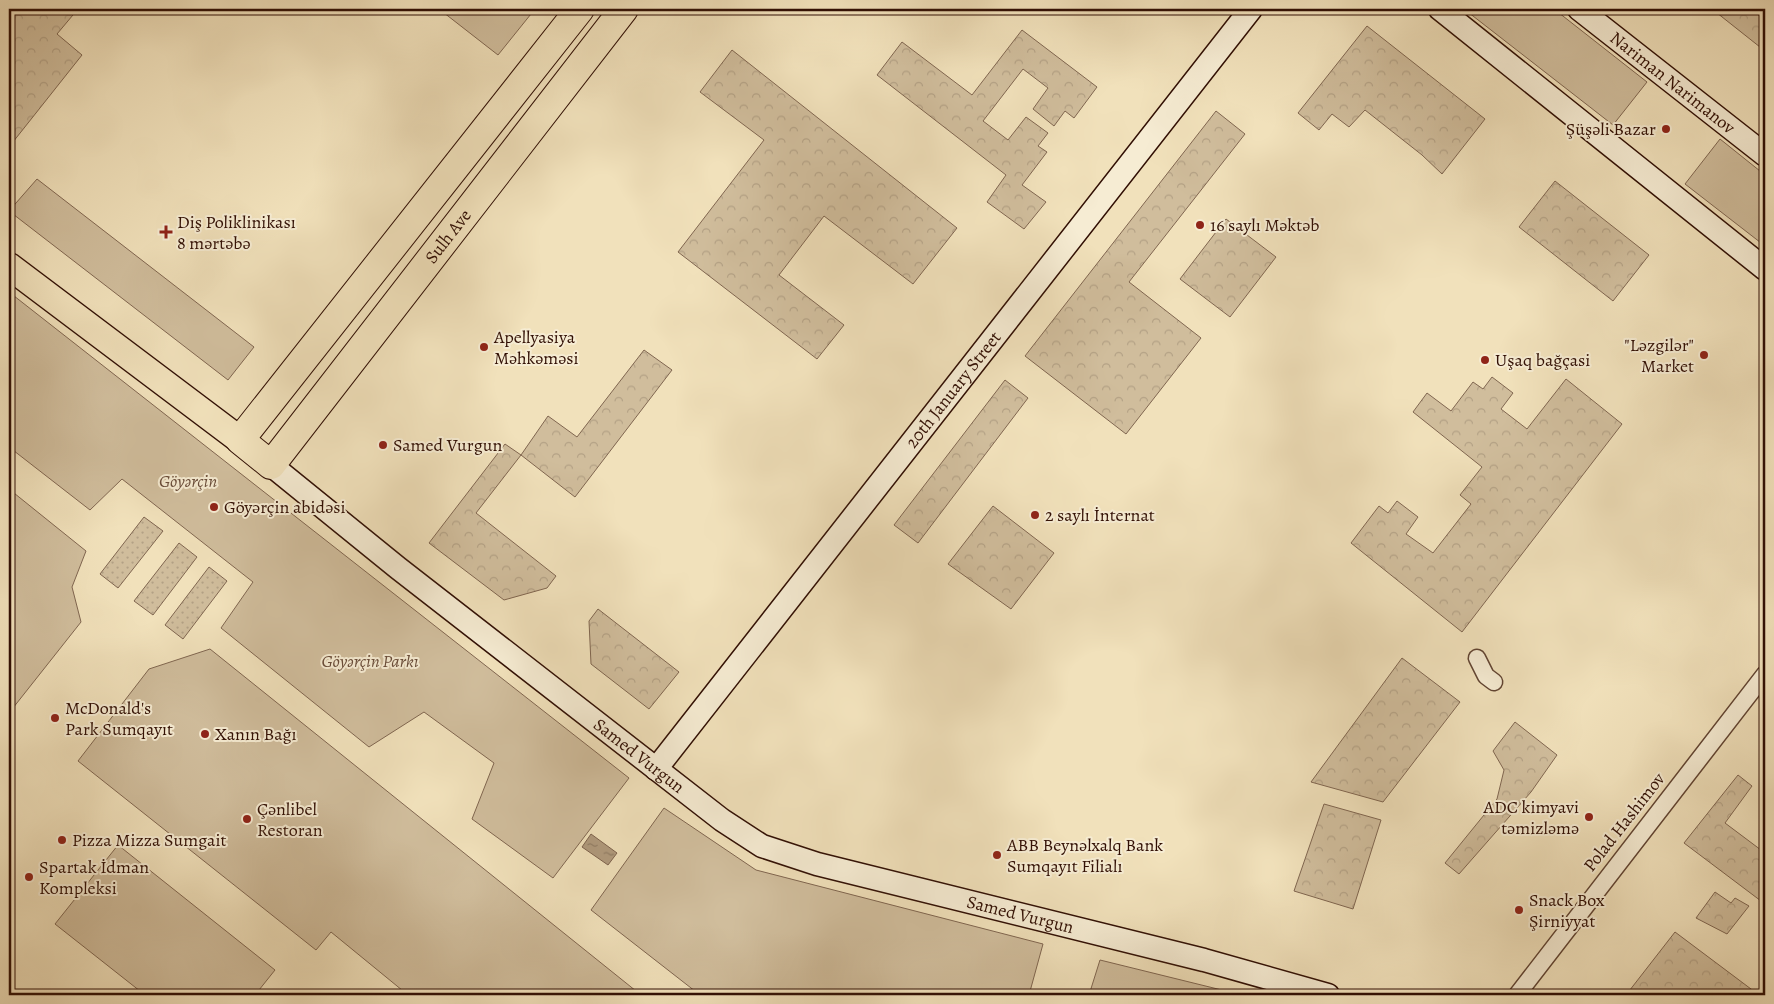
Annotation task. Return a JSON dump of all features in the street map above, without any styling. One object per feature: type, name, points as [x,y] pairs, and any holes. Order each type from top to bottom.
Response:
[{"type":"highway","name":"Sulh Ave","points":[[240,440],[580,9]]},
{"type":"highway","name":"Sulh Ave","points":[[271,464],[624,9]]},
{"type":"highway","points":[[549,48],[576,69]]},
{"type":"highway","name":"Samed Vurgun","points":[[240,440],[271,464]]},
{"type":"main road","name":"20th January Street","points":[[656,768],[1251,9]]},
{"type":"main road","points":[[1440,9],[1765,269]]},
{"type":"main road","name":"Nariman Narimanov","points":[[1579,9],[1765,155]]},
{"type":"main road","name":"Samed Vurgun","points":[[9,266],[240,440]]},
{"type":"main road","name":"Samed Vurgun","points":[[271,464],[406,574],[742,834],[762,846],[788,856],[1204,960],[1328,995]]},
{"type":"street","points":[[1477,658],[1486,676],[1494,682]]},
{"type":"street","name":"Polad Hashimov","points":[[1517,995],[1765,674]]},
{"type":"green space","points":[[9,9],[78,9],[57,34],[82,55],[9,147]]},
{"type":"green space","points":[[439,9],[535,9],[498,55]]},
{"type":"green space","points":[[1464,9],[1554,9],[1647,82],[1613,125]]},
{"type":"green space","points":[[1712,9],[1751,9],[1765,20],[1765,51]]},
{"type":"green space","points":[[1367,26],[1485,119],[1442,174],[1422,155],[1365,110],[1349,127],[1332,114],[1319,130],[1298,113]]},
{"type":"green space","points":[[1022,30],[1097,87],[1074,118],[1065,111],[1054,126],[1033,109],[1048,88],[1023,69],[983,121],[1008,140],[1026,117],[1048,133],[1038,146],[1047,152],[1022,185],[1046,202],[1024,229],[987,202],[1006,175],[877,75],[902,42],[972,95]]},
{"type":"green space","points":[[732,50],[957,228],[913,284],[824,216],[779,275],[844,325],[817,359],[678,252],[764,140],[700,92]]},
{"type":"green space","points":[[1216,111],[1245,134],[1129,282],[1201,338],[1126,434],[1025,356]]},
{"type":"green space","points":[[1720,139],[1765,175],[1765,246],[1685,184]]},
{"type":"green space","points":[[37,179],[254,347],[228,380],[9,211]]},
{"type":"green space","points":[[1555,181],[1649,255],[1613,301],[1519,227]]},
{"type":"green space","points":[[1226,219],[1276,257],[1230,317],[1180,279]]},
{"type":"green space","name":"Göyərçin Parkı","points":[[9,292],[629,778],[553,878],[472,819],[494,763],[424,712],[369,747],[221,628],[253,582],[122,479],[90,510],[9,447]]},
{"type":"green space","points":[[644,350],[672,370],[575,497],[521,455],[548,416],[577,437]]},
{"type":"green space","points":[[1492,377],[1513,393],[1501,409],[1527,429],[1566,379],[1622,424],[1462,632],[1351,543],[1379,506],[1388,513],[1397,501],[1418,517],[1406,534],[1433,553],[1471,504],[1460,495],[1482,467],[1413,412],[1427,393],[1451,411],[1473,382],[1483,389]]},
{"type":"green space","points":[[1005,380],[1028,398],[918,543],[894,525]]},
{"type":"green space","points":[[505,444],[521,455],[476,513],[556,576],[547,588],[504,600],[429,543]]},
{"type":"green space","points":[[9,489],[86,551],[72,587],[81,622],[9,713]]},
{"type":"green space","points":[[993,506],[1054,553],[1011,609],[948,564]]},
{"type":"green space","points":[[144,517],[163,531],[118,588],[100,574]]},
{"type":"green space","points":[[179,543],[197,557],[153,615],[134,601]]},
{"type":"green space","points":[[209,567],[227,581],[183,639],[165,625]]},
{"type":"green space","points":[[598,609],[679,672],[649,709],[591,664],[589,621]]},
{"type":"green space","points":[[210,649],[641,995],[408,995],[331,932],[316,950],[78,761],[149,669]]},
{"type":"green space","points":[[1402,658],[1460,702],[1383,802],[1311,782]]},
{"type":"green space","points":[[1515,722],[1557,755],[1531,792],[1459,874],[1445,863],[1497,799],[1504,770],[1493,751]]},
{"type":"green space","points":[[1738,775],[1752,786],[1725,823],[1765,853],[1765,904],[1684,843]]},
{"type":"green space","points":[[1324,804],[1381,820],[1353,909],[1294,891]]},
{"type":"green space","points":[[664,808],[756,870],[1043,944],[1029,995],[700,995],[591,910]]},
{"type":"green space","points":[[118,845],[275,970],[255,995],[145,995],[55,924]]},
{"type":"green space","points":[[1715,892],[1731,903],[1735,898],[1749,906],[1727,934],[1696,918]]},
{"type":"green space","points":[[1675,932],[1759,995],[1626,995]]},
{"type":"green space","points":[[1100,960],[1242,995],[1089,995]]},
{"type":"water","points":[[591,834],[617,853],[608,865],[582,847]]},
{"type":"place","name":"Şüşəli Bazar","points":[[1666,129]]},
{"type":"place","name":"16 saylı Məktəb","points":[[1200,225]]},
{"type":"place","name":"Diş Poliklinikası 8 mərtəbə","points":[[166,232]]},
{"type":"place","name":"Apellyasiya Məhkəməsi","points":[[484,347]]},
{"type":"place","name":"\"Ləzgilər\" Market","points":[[1704,355]]},
{"type":"place","name":"Uşaq bağçasi","points":[[1485,360]]},
{"type":"place","name":"Samed Vurgun","points":[[383,445]]},
{"type":"place","name":"Göyərçin abidəsi","points":[[214,507]]},
{"type":"place","name":"2 saylı İnternat","points":[[1035,515]]},
{"type":"place","name":"McDonald's Park Sumqayıt","points":[[55,718]]},
{"type":"place","name":"Xanın Bağı","points":[[205,734]]},
{"type":"place","name":"ADC kimyavi təmizləmə","points":[[1589,817]]},
{"type":"place","name":"Çənlibel Restoran","points":[[247,819]]},
{"type":"place","name":"Pizza Mizza Sumgait","points":[[62,840]]},
{"type":"place","name":"ABB Beynəlxalq Bank Sumqayıt Filialı","points":[[997,855]]},
{"type":"place","name":"Spartak İdman Kompleksi","points":[[29,877]]},
{"type":"place","name":"Snack Box Şirniyyat","points":[[1519,910]]},
{"type":"park label","name":"Göyərçin","points":[[188,481]]}]
